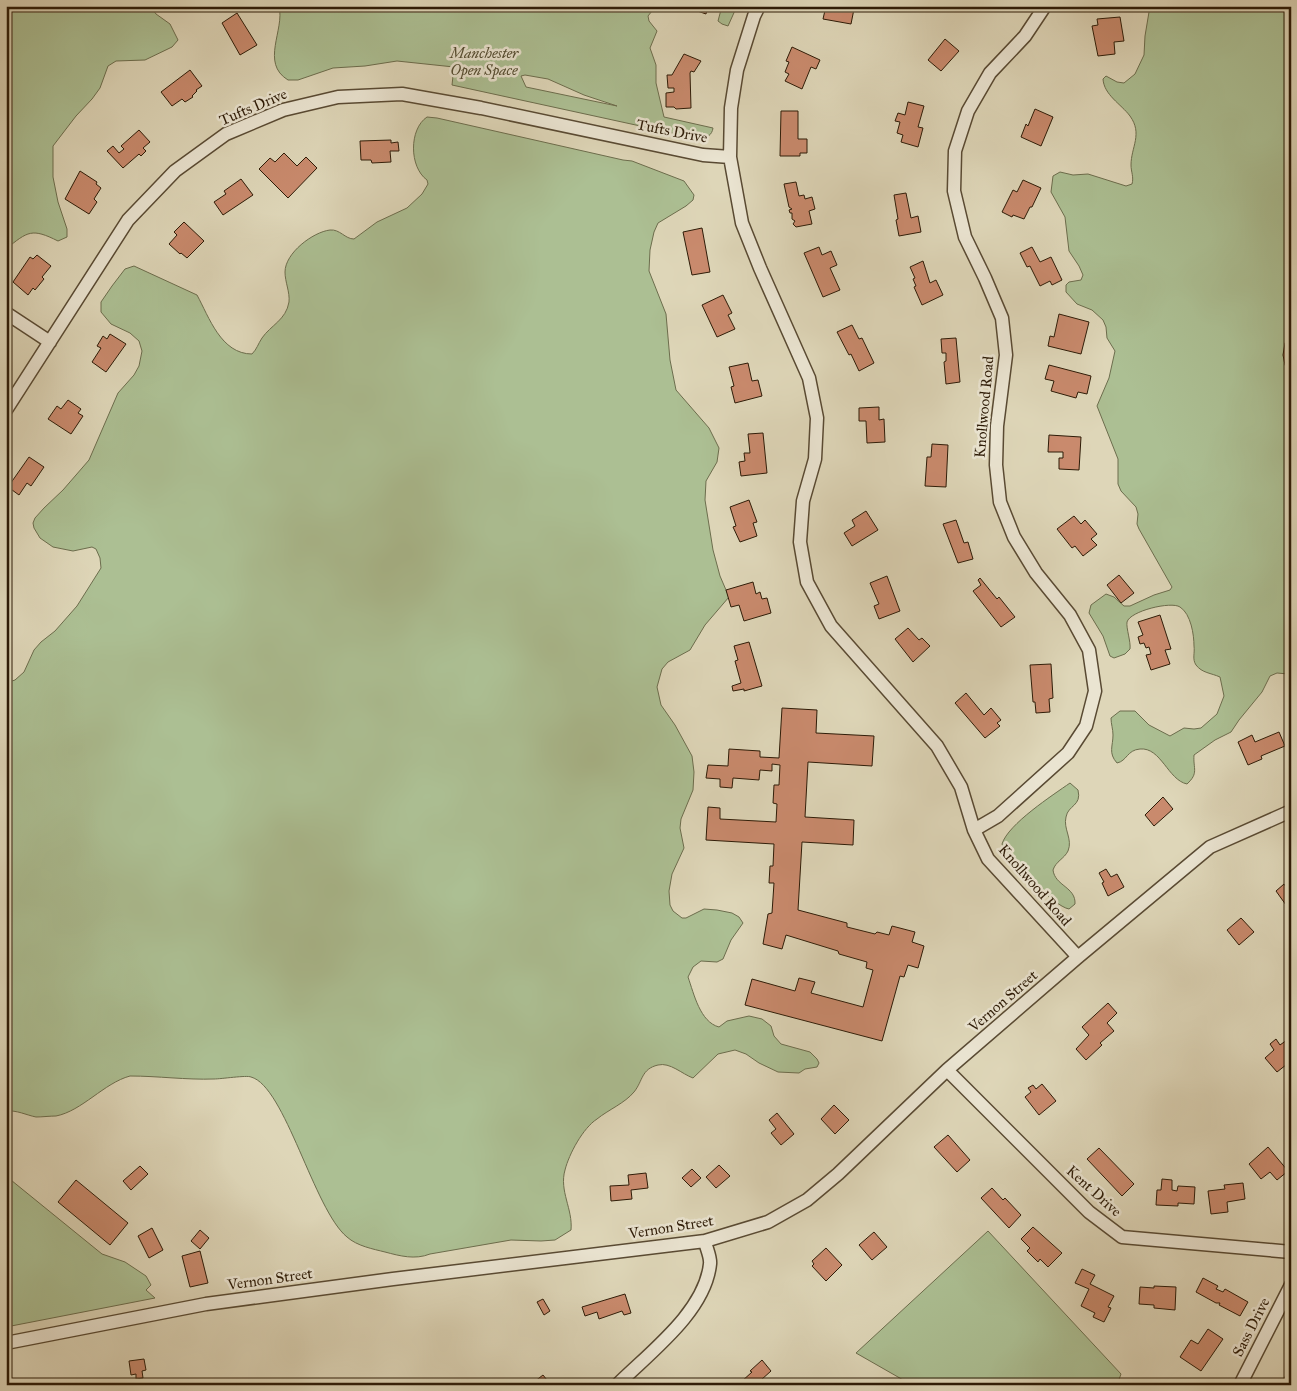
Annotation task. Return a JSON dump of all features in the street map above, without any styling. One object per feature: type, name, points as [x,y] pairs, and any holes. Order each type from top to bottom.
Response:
[{"type":"street","name":"Knollwood Road","points":[[759,6],[737,70],[730,108],[730,157],[742,223],[809,378],[817,418],[814,459],[803,501],[800,542],[807,582],[831,626],[937,746],[961,787],[974,830],[988,860],[1078,957]]},
{"type":"street","name":"Knollwood Road","points":[[974,830],[998,816],[1068,753],[1086,726],[1096,691],[1089,650],[1070,615],[1036,573],[1014,537],[1000,502],[996,456],[997,426],[1006,355],[1002,318],[985,278],[964,237],[954,191],[956,151],[968,111],[990,73],[1025,36],[1045,6]]},
{"type":"street","name":"Tufts Drive","points":[[6,410],[128,220],[175,170],[226,134],[283,110],[338,96],[402,94],[481,108],[703,155],[730,157]]},
{"type":"street","points":[[6,314],[50,342]]},
{"type":"street","name":"Vernon Street","points":[[6,1343],[206,1304],[705,1241],[768,1222],[807,1200],[838,1174],[947,1070],[1210,847],[1291,811]]},
{"type":"street","name":"Kent Drive","points":[[947,1070],[1089,1212],[1122,1237],[1291,1252]]},
{"type":"street","points":[[617,1385],[680,1324],[695,1306],[705,1282],[710,1262],[705,1241]]},
{"type":"street","name":"Sass Drive","points":[[1240,1385],[1291,1285]]},
{"type":"green space","points":[[6,6],[150,6],[156,14],[170,24],[178,40],[172,47],[145,60],[116,61],[108,66],[100,88],[53,146],[53,177],[58,202],[67,229],[67,237],[58,241],[42,234],[31,233],[20,238],[6,249]]},
{"type":"green space","name":"Manchester Open Space","points":[[279,6],[656,6],[648,16],[649,21],[657,31],[650,48],[656,65],[656,83],[664,117],[713,128],[712,133],[700,139],[452,85],[454,67],[397,61],[333,68],[298,80],[288,80],[280,73],[274,55],[280,15]],"holes":[[[521,76],[548,79],[584,95],[617,106],[526,87]]]},
{"type":"green space","points":[[722,6],[737,6],[728,26],[718,21]]},
{"type":"green space","points":[[1150,6],[1291,6],[1291,677],[1288,674],[1277,673],[1270,676],[1262,692],[1231,732],[1215,740],[1194,755],[1195,771],[1187,784],[1175,777],[1154,753],[1147,750],[1132,751],[1117,763],[1112,753],[1113,735],[1111,718],[1120,711],[1135,711],[1149,725],[1170,736],[1184,728],[1201,728],[1217,714],[1224,696],[1220,677],[1201,670],[1195,663],[1191,625],[1187,614],[1180,607],[1175,605],[1160,606],[1135,614],[1127,622],[1130,649],[1125,654],[1114,658],[1110,656],[1103,636],[1089,613],[1091,605],[1106,594],[1114,597],[1124,606],[1130,606],[1170,590],[1172,587],[1139,529],[1136,507],[1121,491],[1118,484],[1118,459],[1097,406],[1109,378],[1115,351],[1107,338],[1103,320],[1092,310],[1077,304],[1066,292],[1066,285],[1069,282],[1081,280],[1083,275],[1069,251],[1065,217],[1051,192],[1053,176],[1060,172],[1073,175],[1088,174],[1126,186],[1132,184],[1131,158],[1136,129],[1130,116],[1106,90],[1103,79],[1106,76],[1117,82],[1124,83],[1135,74],[1144,55]]},
{"type":"green space","points":[[427,117],[632,161],[684,181],[694,195],[693,200],[686,206],[658,223],[650,250],[649,271],[666,314],[670,360],[676,390],[709,428],[719,448],[717,462],[706,481],[705,500],[713,550],[720,576],[729,597],[705,625],[690,650],[668,662],[662,669],[657,687],[661,705],[675,725],[692,756],[694,772],[693,790],[681,819],[680,828],[684,848],[672,874],[669,891],[670,905],[673,911],[682,918],[686,918],[704,909],[717,910],[732,913],[739,917],[743,923],[731,940],[723,959],[717,962],[701,961],[693,967],[688,977],[695,999],[707,1019],[719,1027],[727,1021],[749,1016],[762,1019],[771,1026],[774,1036],[781,1044],[810,1052],[819,1063],[817,1067],[805,1069],[799,1073],[778,1072],[735,1050],[718,1054],[693,1078],[667,1065],[652,1067],[645,1072],[634,1092],[592,1123],[573,1149],[564,1178],[571,1230],[555,1240],[511,1240],[419,1257],[408,1257],[370,1248],[355,1243],[347,1237],[335,1223],[323,1202],[288,1124],[276,1102],[264,1085],[251,1077],[203,1079],[130,1076],[111,1084],[75,1109],[56,1116],[36,1117],[6,1111],[6,683],[15,680],[24,672],[34,650],[55,631],[77,606],[101,568],[100,558],[96,549],[92,547],[73,551],[53,547],[40,538],[33,523],[35,518],[89,460],[118,393],[134,375],[139,366],[142,351],[139,341],[130,333],[111,324],[101,312],[101,302],[112,286],[125,269],[134,266],[197,295],[217,333],[224,341],[232,348],[252,354],[266,333],[285,313],[289,302],[285,276],[286,265],[301,245],[308,239],[330,230],[337,231],[354,239],[377,222],[407,208],[422,194],[428,184],[417,166],[413,148],[417,130]]},
{"type":"green space","points":[[1070,783],[1078,790],[1079,795],[1067,813],[1065,821],[1069,847],[1066,854],[1053,870],[1057,880],[1069,890],[1074,898],[1075,904],[1069,909],[1062,906],[1035,884],[1004,850],[1002,844],[1006,836],[1022,819]]},
{"type":"green space","points":[[6,1176],[102,1254],[125,1262],[146,1276],[151,1285],[146,1290],[155,1298],[6,1327]]},
{"type":"green space","points":[[988,1231],[1121,1374],[1117,1385],[912,1385],[856,1353]]},
{"type":"building","points":[[690,6],[708,6],[706,14],[689,8]]},
{"type":"building","points":[[826,6],[857,6],[856,10],[854,9],[851,24],[823,19]]},
{"type":"building","points":[[237,13],[257,45],[240,55],[222,23]]},
{"type":"building","points":[[1120,17],[1124,41],[1114,42],[1115,54],[1098,56],[1092,26],[1098,25],[1097,19]]},
{"type":"building","points":[[945,39],[959,51],[941,71],[928,60]]},
{"type":"building","points":[[792,47],[820,60],[816,69],[811,67],[802,89],[785,81],[789,74],[785,72],[789,62],[786,61]]},
{"type":"building","points":[[684,54],[701,61],[694,72],[691,71],[690,73],[691,108],[676,109],[674,107],[666,107],[666,93],[674,92],[674,88],[668,88],[667,75],[672,75]]},
{"type":"building","points":[[190,70],[202,86],[196,90],[193,97],[185,102],[182,99],[172,106],[161,92]]},
{"type":"building","points":[[908,102],[924,106],[918,127],[923,128],[918,147],[901,142],[903,135],[897,133],[900,122],[895,121],[898,113],[905,115]]},
{"type":"building","points":[[1035,109],[1053,117],[1041,146],[1021,137]]},
{"type":"building","points":[[781,111],[798,111],[798,139],[807,139],[807,153],[800,153],[800,156],[780,156]]},
{"type":"building","points":[[139,130],[150,142],[143,148],[146,151],[141,156],[139,154],[123,168],[107,151],[113,146],[119,153],[124,149],[121,146]]},
{"type":"building","points":[[391,140],[391,143],[398,142],[399,151],[390,151],[391,162],[372,163],[371,160],[361,160],[360,141]]},
{"type":"building","points":[[284,153],[297,166],[306,157],[317,168],[288,198],[259,169],[270,158],[275,162]]},
{"type":"building","points":[[80,171],[97,182],[96,184],[101,188],[94,199],[97,202],[89,214],[65,199]]},
{"type":"building","points":[[241,179],[253,195],[223,215],[214,202],[226,194],[224,191]]},
{"type":"building","points":[[1023,180],[1041,188],[1024,219],[1013,215],[1012,217],[1002,212],[1013,190],[1017,192]]},
{"type":"building","points":[[796,182],[799,196],[804,195],[805,199],[812,197],[815,209],[809,211],[812,224],[796,227],[793,224],[795,221],[792,219],[792,213],[789,210],[792,209],[789,207],[784,184]]},
{"type":"building","points":[[906,193],[911,218],[918,216],[921,232],[899,236],[894,195]]},
{"type":"building","points":[[184,222],[204,241],[187,258],[169,244],[177,235],[174,232]]},
{"type":"building","points":[[702,228],[710,272],[692,275],[683,232]]},
{"type":"building","points":[[819,247],[822,255],[831,251],[837,265],[830,268],[840,290],[823,297],[804,253]]},
{"type":"building","points":[[1032,247],[1040,262],[1051,257],[1062,280],[1052,285],[1050,281],[1040,286],[1030,266],[1027,267],[1020,253]]},
{"type":"building","points":[[37,255],[51,266],[42,277],[44,279],[28,295],[13,282],[30,257],[33,259]]},
{"type":"building","points":[[923,261],[930,283],[936,280],[943,295],[922,305],[914,287],[916,286],[913,279],[915,278],[910,267]]},
{"type":"building","points":[[723,295],[732,313],[728,315],[735,329],[717,337],[702,305]]},
{"type":"building","points":[[1059,314],[1089,322],[1081,354],[1048,346],[1050,336],[1054,337]]},
{"type":"building","points":[[852,325],[859,339],[862,338],[874,363],[859,371],[837,332]]},
{"type":"building","points":[[110,334],[126,344],[106,372],[92,362],[101,348],[97,346],[103,336],[107,339]]},
{"type":"building","points":[[1291,335],[1291,374],[1285,365],[1283,355],[1285,343]]},
{"type":"building","points":[[956,338],[960,382],[946,384],[944,362],[946,361],[946,353],[942,353],[941,339]]},
{"type":"building","points":[[748,363],[752,381],[758,380],[762,396],[735,403],[731,387],[734,386],[729,367]]},
{"type":"building","points":[[1049,365],[1091,376],[1087,394],[1078,392],[1076,398],[1051,391],[1054,381],[1045,379]]},
{"type":"building","points":[[68,400],[81,409],[78,413],[83,416],[71,434],[48,419],[57,406],[61,409]]},
{"type":"building","points":[[879,407],[879,420],[884,419],[885,442],[867,443],[866,421],[859,421],[859,408]]},
{"type":"building","points":[[763,433],[767,473],[741,476],[739,462],[745,461],[744,453],[750,453],[748,434]]},
{"type":"building","points":[[1049,435],[1081,437],[1079,470],[1059,469],[1059,458],[1063,458],[1063,452],[1048,452]]},
{"type":"building","points":[[932,444],[948,445],[946,487],[925,486],[927,457],[931,457]]},
{"type":"building","points":[[29,457],[44,467],[31,486],[27,483],[19,495],[8,487]]},
{"type":"building","points":[[749,500],[757,522],[753,523],[757,536],[740,542],[733,527],[736,526],[730,507]]},
{"type":"building","points":[[866,511],[878,530],[852,546],[844,533],[855,526],[852,520]]},
{"type":"building","points":[[1074,516],[1081,524],[1085,520],[1097,534],[1091,539],[1097,545],[1083,556],[1075,546],[1072,548],[1057,529]]},
{"type":"building","points":[[956,520],[964,543],[968,542],[973,559],[958,563],[943,524]]},
{"type":"building","points":[[1119,575],[1134,593],[1121,603],[1107,585]]},
{"type":"building","points":[[887,576],[900,611],[879,619],[874,606],[879,604],[870,583]]},
{"type":"building","points":[[980,578],[1015,617],[1001,627],[973,591],[981,585],[978,580]]},
{"type":"building","points":[[753,582],[756,594],[760,592],[762,599],[767,598],[771,613],[744,621],[739,605],[731,607],[726,590]]},
{"type":"building","points":[[1160,615],[1171,649],[1165,650],[1170,664],[1151,670],[1146,655],[1151,654],[1149,647],[1146,648],[1144,643],[1140,644],[1138,637],[1143,635],[1138,622]]},
{"type":"building","points":[[908,628],[919,640],[922,638],[930,646],[913,662],[895,639]]},
{"type":"building","points":[[749,642],[762,686],[744,691],[744,689],[733,691],[732,686],[741,683],[735,661],[738,660],[734,646]]},
{"type":"building","points":[[1051,664],[1053,698],[1049,699],[1050,712],[1036,713],[1035,702],[1033,702],[1030,665]]},
{"type":"building","points":[[966,693],[984,715],[991,708],[1001,720],[997,723],[1000,726],[985,738],[955,703]]},
{"type":"building","points":[[782,708],[817,710],[816,733],[874,736],[872,766],[808,762],[805,817],[854,820],[853,845],[802,842],[798,910],[847,923],[847,927],[875,934],[877,932],[889,935],[892,926],[915,932],[912,942],[924,946],[918,968],[908,965],[904,977],[900,976],[882,1041],[745,1005],[752,979],[795,991],[799,978],[815,982],[811,993],[863,1007],[873,970],[866,968],[867,962],[786,935],[782,949],[763,944],[768,914],[772,913],[774,883],[769,883],[770,866],[773,866],[774,844],[706,840],[708,807],[720,808],[720,819],[776,822],[777,804],[773,803],[774,785],[779,785],[780,765],[772,764],[772,771],[760,770],[759,780],[733,778],[732,788],[720,787],[720,779],[706,778],[708,765],[728,766],[729,749],[760,751],[760,757],[779,758]]},
{"type":"building","points":[[1279,732],[1285,746],[1261,756],[1262,759],[1248,765],[1238,742],[1252,735],[1255,742]]},
{"type":"building","points":[[1163,797],[1173,809],[1154,826],[1145,815]]},
{"type":"building","points":[[1106,869],[1111,877],[1117,874],[1124,887],[1108,896],[1099,873]]},
{"type":"building","points":[[1284,884],[1286,887],[1291,884],[1291,912],[1276,891]]},
{"type":"building","points":[[1241,918],[1254,932],[1239,945],[1227,930]]},
{"type":"building","points":[[1108,1003],[1117,1013],[1107,1023],[1114,1031],[1100,1043],[1102,1045],[1086,1060],[1076,1049],[1089,1035],[1082,1027]]},
{"type":"building","points":[[1291,1037],[1291,1061],[1277,1072],[1265,1058],[1274,1050],[1270,1044],[1276,1039],[1280,1045]]},
{"type":"building","points":[[1042,1084],[1056,1101],[1039,1115],[1025,1097],[1031,1092],[1028,1088],[1033,1085],[1036,1089]]},
{"type":"building","points":[[834,1105],[849,1120],[835,1134],[821,1119]]},
{"type":"building","points":[[777,1113],[794,1134],[781,1145],[771,1133],[776,1129],[769,1120]]},
{"type":"building","points":[[948,1135],[970,1160],[957,1172],[934,1147]]},
{"type":"building","points":[[1268,1147],[1288,1171],[1277,1180],[1270,1172],[1261,1179],[1249,1164]]},
{"type":"building","points":[[1099,1148],[1134,1184],[1122,1196],[1087,1159]]},
{"type":"building","points":[[719,1165],[730,1176],[716,1188],[706,1177]]},
{"type":"building","points":[[140,1166],[148,1174],[131,1190],[123,1181]]},
{"type":"building","points":[[692,1169],[701,1178],[691,1187],[682,1178]]},
{"type":"building","points":[[646,1173],[648,1188],[631,1190],[632,1199],[611,1201],[610,1186],[629,1185],[628,1175]]},
{"type":"building","points":[[1162,1179],[1172,1180],[1172,1190],[1177,1191],[1178,1186],[1195,1187],[1194,1204],[1178,1203],[1178,1206],[1156,1205],[1157,1190],[1161,1190]]},
{"type":"building","points":[[76,1180],[128,1223],[110,1245],[58,1202]]},
{"type":"building","points":[[1243,1183],[1245,1199],[1227,1202],[1228,1212],[1211,1214],[1208,1191],[1225,1189],[1224,1185]]},
{"type":"building","points":[[992,1188],[1003,1200],[1005,1198],[1021,1215],[1009,1228],[981,1198]]},
{"type":"building","points":[[1033,1227],[1062,1253],[1048,1267],[1040,1259],[1038,1262],[1027,1251],[1030,1248],[1021,1239]]},
{"type":"building","points":[[152,1228],[163,1250],[149,1258],[138,1236]]},
{"type":"building","points":[[200,1230],[209,1238],[200,1249],[191,1241]]},
{"type":"building","points":[[874,1232],[887,1247],[872,1260],[859,1245]]},
{"type":"building","points":[[826,1248],[842,1265],[826,1281],[812,1266],[814,1264],[812,1261]]},
{"type":"building","points":[[200,1251],[208,1283],[190,1287],[182,1256]]},
{"type":"building","points":[[1082,1269],[1095,1275],[1090,1284],[1114,1296],[1108,1307],[1111,1308],[1104,1322],[1093,1317],[1095,1313],[1081,1306],[1089,1289],[1075,1283]]},
{"type":"building","points":[[1203,1278],[1218,1286],[1216,1289],[1223,1292],[1225,1289],[1248,1302],[1240,1316],[1219,1305],[1220,1303],[1216,1303],[1196,1292]]},
{"type":"building","points":[[1154,1286],[1176,1287],[1175,1310],[1139,1304],[1140,1287],[1154,1288]]},
{"type":"building","points":[[625,1294],[631,1313],[624,1315],[622,1311],[599,1319],[597,1312],[585,1316],[582,1307]]},
{"type":"building","points":[[543,1299],[550,1311],[544,1315],[537,1302]]},
{"type":"building","points":[[1208,1329],[1223,1339],[1201,1371],[1180,1357],[1191,1340],[1198,1344]]},
{"type":"building","points":[[144,1359],[146,1370],[142,1371],[143,1378],[136,1379],[136,1374],[131,1375],[129,1361]]},
{"type":"building","points":[[762,1360],[771,1371],[761,1380],[765,1385],[734,1385],[739,1380],[741,1382]]},
{"type":"building","points":[[543,1375],[551,1385],[530,1385]]},
{"type":"building","points":[[1286,1375],[1291,1378],[1291,1385],[1281,1385]]}]
